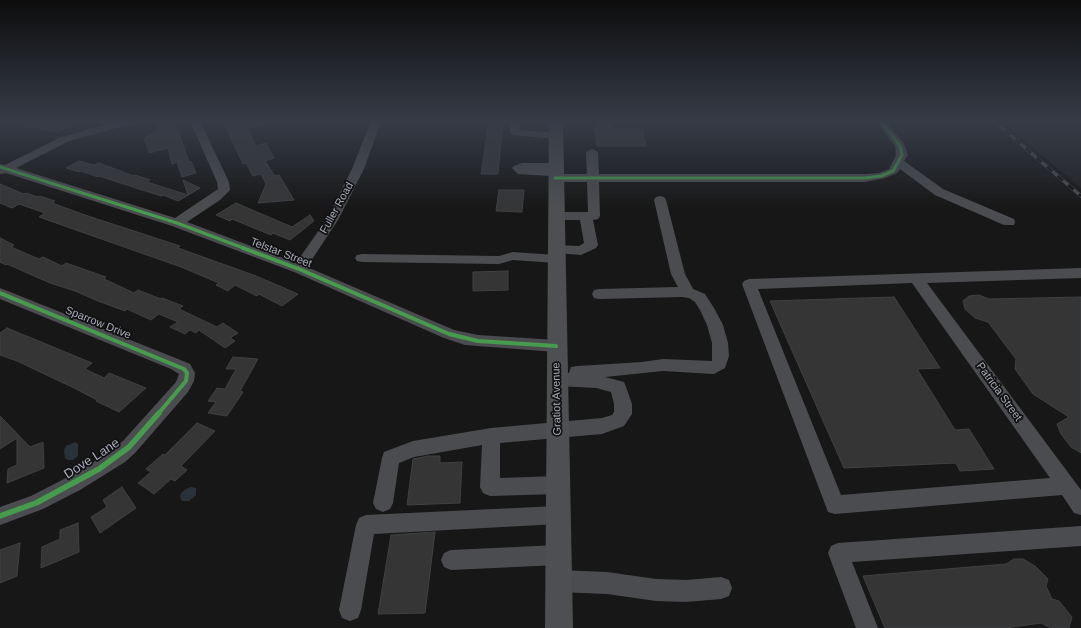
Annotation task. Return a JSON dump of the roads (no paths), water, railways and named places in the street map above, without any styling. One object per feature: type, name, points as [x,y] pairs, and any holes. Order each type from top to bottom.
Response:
[{"type":"main road","name":"Gratiot Avenue","points":[[555,150],[558,628]]},
{"type":"street","points":[[2,169],[42,150]]},
{"type":"street","points":[[177,223],[224,190],[224,186],[209,150]]},
{"type":"street","name":"Fuller Road","points":[[300,269],[332,220],[358,169],[365,150]]},
{"type":"street","points":[[555,172],[592,178],[865,178],[881,176],[896,167],[902,155],[901,150]]},
{"type":"street","points":[[556,216],[594,216],[592,152]]},
{"type":"street","points":[[896,167],[939,192],[1009,222]]},
{"type":"street","name":"Telstar Street","points":[[2,169],[177,223],[300,269],[449,334],[497,342],[556,346]]},
{"type":"street","points":[[660,200],[678,274],[688,293]]},
{"type":"street","points":[[362,258],[499,260],[513,256],[581,251],[591,245],[586,216]]},
{"type":"street","points":[[1066,486],[835,505],[749,284],[1081,272]]},
{"type":"street","name":"Patricia Street","points":[[916,278],[1081,506]]},
{"type":"street","name":"Sparrow Drive","points":[[0,293],[177,365],[184,369],[187,374]]},
{"type":"street","points":[[556,376],[663,365],[714,368],[719,364],[721,356],[720,343],[716,325],[700,298],[688,293],[599,294]]},
{"type":"street","name":"Dove Lane","points":[[0,516],[36,503],[99,470],[118,456],[129,447],[182,388],[186,381],[187,374]]},
{"type":"street","points":[[383,503],[391,458],[413,449],[491,436],[602,426],[618,421],[623,414],[623,404],[618,387],[611,384],[556,376]]},
{"type":"street","points":[[491,436],[490,487],[558,485]]},
{"type":"street","points":[[350,610],[366,525],[558,515]]},
{"type":"street","points":[[867,628],[838,553],[1081,536]]},
{"type":"street","points":[[451,560],[558,555]]},
{"type":"street","points":[[558,581],[607,583],[656,590],[686,591],[721,588]]},
{"type":"railway","points":[[1028,150],[1081,196]]}]
